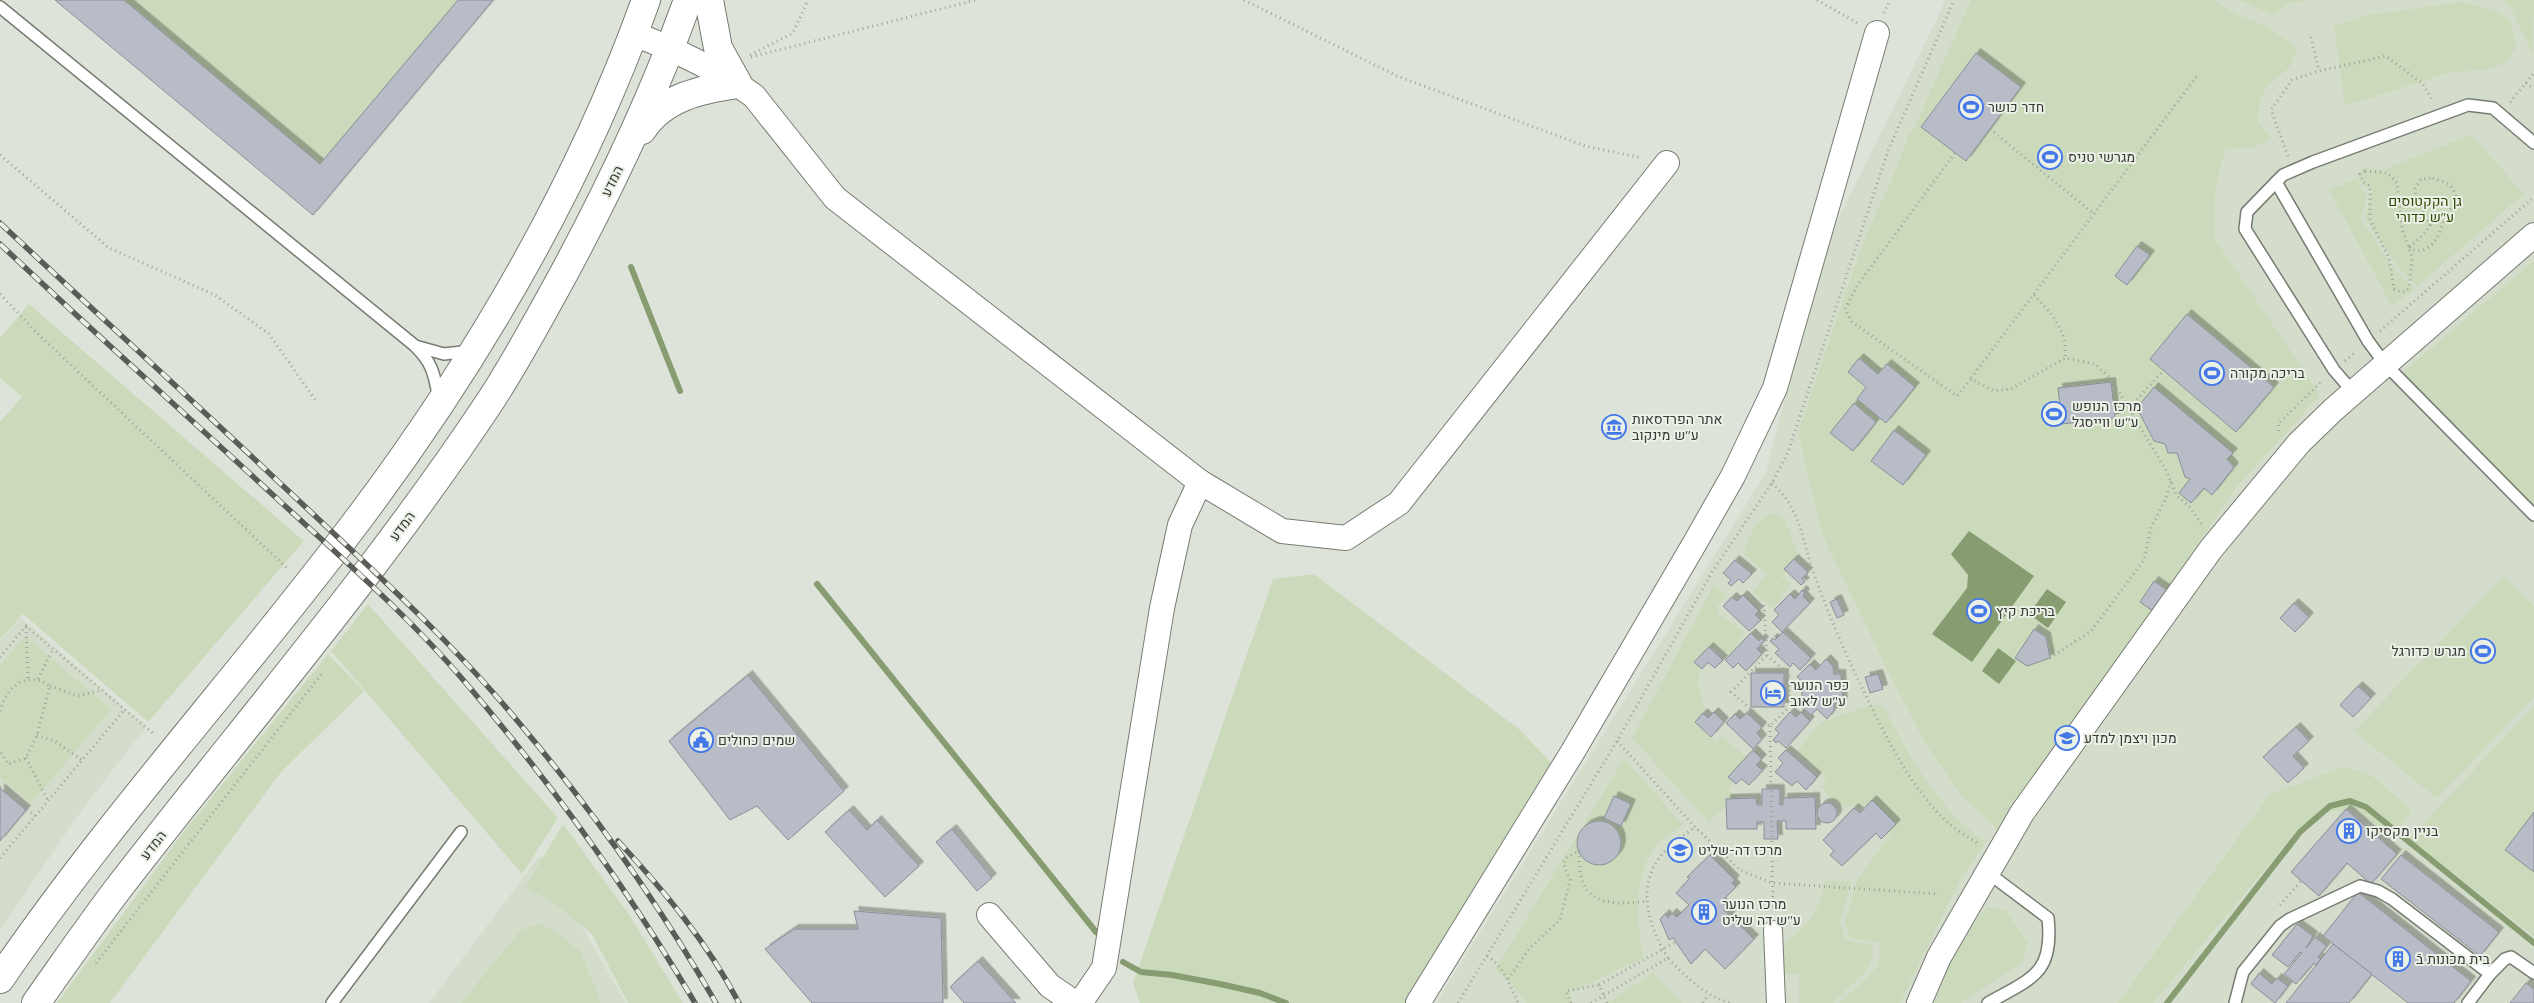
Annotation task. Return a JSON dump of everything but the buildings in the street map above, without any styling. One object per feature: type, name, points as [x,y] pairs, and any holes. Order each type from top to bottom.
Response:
[{"type":"main road","points":[[0,979],[94,851],[306,586],[384,484],[440,403],[512,289],[565,191],[634,34],[646,0]]},
{"type":"main road","name":"המדע","points":[[36,1003],[116,892],[327,625],[460,445],[493,397],[541,316],[616,172],[671,48],[688,0]]},
{"type":"main road","points":[[616,172],[648,122],[672,103],[693,93],[738,84],[718,48],[709,0]]},
{"type":"street","points":[[1418,1003],[1572,753],[1696,541],[1733,476],[1776,388],[1876,33]]},
{"type":"street","points":[[634,34],[671,48],[738,84],[754,96],[835,198],[1200,482],[1282,531],[1346,538],[1399,503],[1667,163]]},
{"type":"street","points":[[1919,1003],[1939,957],[2022,813],[2103,697],[2211,549],[2283,462],[2353,392],[2534,235]]},
{"type":"street","points":[[1080,1003],[1104,968],[1162,608],[1180,525],[1200,482]]},
{"type":"street","points":[[990,915],[1050,986],[1075,1003]]},
{"type":"street","points":[[1773,930],[1776,1003]]},
{"type":"lane","points":[[0,8],[414,345],[427,358],[433,369],[440,403]]},
{"type":"lane","points":[[2353,392],[2334,370],[2245,229],[2247,212],[2276,182],[2293,171],[2468,105],[2493,108],[2534,143]]},
{"type":"lane","points":[[2276,182],[2368,341],[2386,364],[2534,514]]},
{"type":"lane","points":[[414,345],[444,354],[474,350]]},
{"type":"lane","points":[[332,1003],[460,832]]},
{"type":"lane","points":[[1988,1003],[2030,979],[2038,972],[2050,948],[2048,918],[1992,864]]},
{"type":"lane","points":[[2234,1003],[2243,972],[2280,926],[2308,909],[2360,886],[2378,891],[2392,899],[2490,974]]},
{"type":"lane","points":[[2468,1003],[2490,974],[2505,959],[2511,957],[2534,973]]},
{"type":"path","points":[[808,0],[793,33],[743,58],[976,0]]},
{"type":"path","points":[[1244,0],[1398,76],[1586,146],[1667,163]]},
{"type":"path","points":[[1816,0],[1876,33]]},
{"type":"path","points":[[1458,1003],[1617,741],[1712,572],[1772,483],[1788,452],[1888,151],[1954,0]]},
{"type":"path","points":[[2311,37],[2319,71]]},
{"type":"path","points":[[2293,171],[2271,110],[2292,80],[2319,71],[2386,56],[2422,83],[2441,115]]},
{"type":"path","points":[[2499,113],[2534,74]]},
{"type":"path","points":[[1955,153],[1857,286],[1845,309],[1852,322],[1957,396],[2197,76]]},
{"type":"path","points":[[2526,83],[2534,89]]},
{"type":"path","points":[[1990,129],[2094,214]]},
{"type":"path","points":[[0,156],[109,248],[215,295],[269,334],[316,401]]},
{"type":"path","points":[[2410,247],[2410,283],[2408,290],[2401,292],[2394,290],[2389,258],[2370,220],[2370,186],[2363,182],[2360,174],[2365,171],[2388,173],[2394,178],[2399,191],[2402,229],[2407,245],[2410,247],[2416,251],[2421,251],[2434,243],[2446,216],[2452,210],[2456,196],[2453,189],[2444,181],[2433,178],[2421,179],[2416,185],[2416,198],[2430,225],[2426,232],[2410,247]]},
{"type":"path","points":[[2283,462],[2278,424],[2334,370],[2534,197]]},
{"type":"path","points":[[0,294],[40,336],[306,586]]},
{"type":"path","points":[[2034,295],[2058,321],[2067,346],[2066,358]]},
{"type":"path","points":[[1971,379],[1994,390],[2011,389],[2066,358],[2095,364],[2111,379],[2130,407],[2171,481],[2177,496],[2189,506],[2200,520],[2211,549]]},
{"type":"path","points":[[2130,407],[2162,372]]},
{"type":"path","points":[[2050,658],[2092,631],[2144,560],[2151,528],[2166,498],[2171,481]]},
{"type":"path","points":[[1772,483],[1786,496],[1796,514],[1813,573],[1838,634],[1879,723],[1900,762],[1925,798],[1946,822],[1992,864]]},
{"type":"path","points":[[1764,605],[1767,654],[1789,675],[1789,707],[1770,726],[1773,930]]},
{"type":"path","points":[[26,626],[159,738],[172,752]]},
{"type":"path","points":[[0,657],[26,626]]},
{"type":"path","points":[[26,626],[28,678]]},
{"type":"path","points":[[38,679],[53,649]]},
{"type":"path","points":[[1767,654],[1731,692],[1770,726]]},
{"type":"path","points":[[0,710],[4,699],[14,687],[28,678],[38,679],[50,686],[77,696],[102,690]]},
{"type":"path","points":[[0,751],[8,764],[26,758],[36,735],[50,686]]},
{"type":"path","points":[[0,696],[4,699]]},
{"type":"path","points":[[0,858],[125,709]]},
{"type":"path","points":[[36,735],[55,741],[82,760]]},
{"type":"path","points":[[1617,741],[1695,827],[1740,870],[1772,883],[1940,894]]},
{"type":"path","points":[[26,758],[48,800]]},
{"type":"path","points":[[0,787],[35,816]]},
{"type":"path","points":[[1695,827],[1665,850],[1653,866],[1647,883],[1647,901],[1652,927],[1668,958],[1686,977],[1708,995],[1730,1003]]},
{"type":"path","points":[[1508,979],[1530,948],[1560,920],[1570,880],[1563,863],[1566,858],[1579,850],[1578,871],[1581,881],[1591,894],[1603,902],[1624,904],[1647,901]]},
{"type":"path","points":[[1571,1003],[1566,991],[1599,985],[1676,942]]},
{"type":"path","points":[[1487,956],[1500,967],[1508,979],[1518,1003]]},
{"type":"path","points":[[1591,1003],[1668,958]]},
{"type":"path","points":[[1599,985],[1607,1003]]},
{"type":"path","points":[[1703,1003],[1708,995]]},
{"type":"shaded area","name":"מכון ויצמן למדע","points":[[1945,0],[2534,0],[2534,1003],[1436,1003],[1765,474],[1824,248]]},
{"type":"shaded area","name":"בריכת קיץ","points":[[1969,531],[2034,576],[1972,662],[1932,634],[1967,588],[1968,575],[1951,554]]},
{"type":"shaded area","points":[[2047,589],[2066,602],[2048,628],[2029,614]]},
{"type":"shaded area","points":[[21,618],[146,727],[76,818],[0,931],[0,641]]},
{"type":"shaded area","points":[[1998,648],[2016,661],[1999,684],[1982,671]]},
{"type":"shaded area","points":[[540,855],[626,1003],[429,1003]]},
{"type":"green space","points":[[124,0],[458,0],[320,164]]},
{"type":"green space","name":"מרכז הנופש ע\"ש ווייסגל","points":[[1971,0],[2213,0],[2236,14],[2267,26],[2297,49],[2289,68],[2266,87],[2259,104],[2258,123],[2271,137],[2255,147],[2226,149],[2219,170],[2215,196],[2215,239],[2320,395],[2235,489],[2001,833],[1962,796],[1925,743],[1886,667],[1822,534],[1798,432],[1863,243],[1896,169],[1910,132],[1912,133]]},
{"type":"green space","points":[[2239,0],[2307,0],[2290,3],[2273,15]]},
{"type":"green space","points":[[2501,0],[2534,0],[2533,55],[2509,4]]},
{"type":"green space","points":[[2463,2],[2491,9],[2510,19],[2516,47],[2505,63],[2486,70],[2451,72],[2345,106],[2334,26],[2367,15]]},
{"type":"green space","name":"גן הקקטוסים ע\"ש כדורי","points":[[2471,135],[2524,194],[2417,286],[2395,263],[2365,218],[2373,188],[2362,185],[2357,176],[2363,167],[2382,170]]},
{"type":"green space","points":[[2357,179],[2367,197],[2361,219],[2391,265],[2414,289],[2392,306],[2329,190]]},
{"type":"green space","points":[[2534,261],[2534,519],[2393,381]]},
{"type":"green space","points":[[29,304],[304,541],[148,722],[23,614],[0,640],[0,422],[22,397],[0,378],[0,338]]},
{"type":"green space","points":[[1773,513],[1785,520],[1799,558],[1781,577],[1790,584],[1774,609],[1753,592],[1767,574],[1743,554],[1757,524]]},
{"type":"green space","points":[[1314,574],[1520,730],[1557,769],[1409,1003],[1140,1003],[1133,983],[1273,579]]},
{"type":"green space","name":"מגרש כדורגל","points":[[2504,576],[2534,606],[2534,697],[2437,798],[2354,731]]},
{"type":"green space","points":[[1714,585],[1727,596],[1717,607],[1719,615],[1745,632],[1728,657],[1715,646],[1701,662],[1698,683],[1705,709],[1699,726],[1716,743],[1722,736],[1751,761],[1727,790],[1737,796],[1709,822],[1632,738]]},
{"type":"green space","points":[[368,604],[558,818],[522,874],[331,651]]},
{"type":"green space","points":[[25,636],[111,709],[31,803],[0,777],[0,666]]},
{"type":"green space","points":[[328,654],[364,691],[281,772],[110,1003],[57,1003],[182,834]]},
{"type":"green space","points":[[1883,705],[1914,762],[1939,798],[1969,829],[1986,842],[1961,878],[1900,1003],[1839,1003],[1867,978],[1879,964],[1880,943],[1851,938],[1845,923],[1857,880],[1890,835],[1890,818],[1872,806],[1846,807],[1828,796],[1823,787],[1826,775],[1797,752],[1819,724],[1861,708]]},
{"type":"green space","points":[[2534,706],[2534,936],[2409,839]]},
{"type":"green space","points":[[1624,759],[1683,825],[1664,837],[1655,846],[1643,873],[1638,901],[1638,915],[1643,958],[1570,993],[1572,1003],[1526,1003],[1512,983],[1495,970]]},
{"type":"green space","points":[[2343,767],[2371,775],[2412,810],[2394,837],[2352,809],[2326,812],[2295,833],[2153,1003],[2118,1003],[2269,795]]},
{"type":"green space","points":[[563,824],[630,916],[683,1003],[628,1003],[592,934],[550,900],[525,888]]},
{"type":"green space","points":[[1826,881],[1851,881],[1840,922],[1846,940],[1873,945],[1872,955],[1870,964],[1865,971],[1833,1003],[1799,1003],[1799,974],[1784,974],[1784,944],[1800,931],[1812,917],[1820,901]]},
{"type":"green space","points":[[1987,907],[2006,911],[2028,943],[2021,963],[1960,1003],[1934,1003],[1959,942]]},
{"type":"green space","points":[[540,924],[561,935],[581,952],[601,1003],[461,1003],[521,930]]},
{"type":"green space","points":[[1653,973],[1682,1003],[1607,1003]]},
{"type":"waterway","points":[[631,267],[680,391]]},
{"type":"waterway","points":[[817,584],[1096,932]]},
{"type":"waterway","points":[[2167,1003],[2300,832],[2330,806],[2350,801],[2366,807],[2534,943]]},
{"type":"waterway","points":[[1123,962],[1141,972],[1172,975],[1220,984],[1260,993],[1286,1003]]},
{"type":"railway","points":[[0,223],[212,419],[435,630],[464,661],[520,724],[599,824],[672,930],[716,1003]]},
{"type":"railway","points":[[0,244],[371,585],[443,657],[497,720],[558,798],[643,919],[695,1003]]},
{"type":"railway","points":[[618,841],[652,879],[699,938],[739,1003]]},
{"type":"place","name":"חדר כושר","points":[[1971,107]]},
{"type":"place","name":"מגרשי טניס","points":[[2050,157]]},
{"type":"place","name":"בריכה מקורה","points":[[2212,373]]},
{"type":"place","name":"מרכז הנופש ע\"ש ווייסגל","points":[[2054,414]]},
{"type":"place","name":"אתר הפרדסאות ע\"ש מינקוב","points":[[1614,427]]},
{"type":"place","name":"בריכת קיץ","points":[[1979,611]]},
{"type":"place","name":"מגרש כדורגל","points":[[2483,651]]},
{"type":"place","name":"כפר הנוער ע\"ש לאוב","points":[[1773,693]]},
{"type":"place","name":"מכון ויצמן למדע","points":[[2067,738]]},
{"type":"place","name":"שמים כחולים","points":[[701,740]]},
{"type":"place","name":"בניין מקסיקו","points":[[2349,831]]},
{"type":"place","name":"מרכז דה-שליט","points":[[1680,850]]},
{"type":"place","name":"מרכז הנוער ע\"ש דה שליט","points":[[1704,912]]},
{"type":"place","name":"בית מכונות בֿ","points":[[2398,959]]}]
